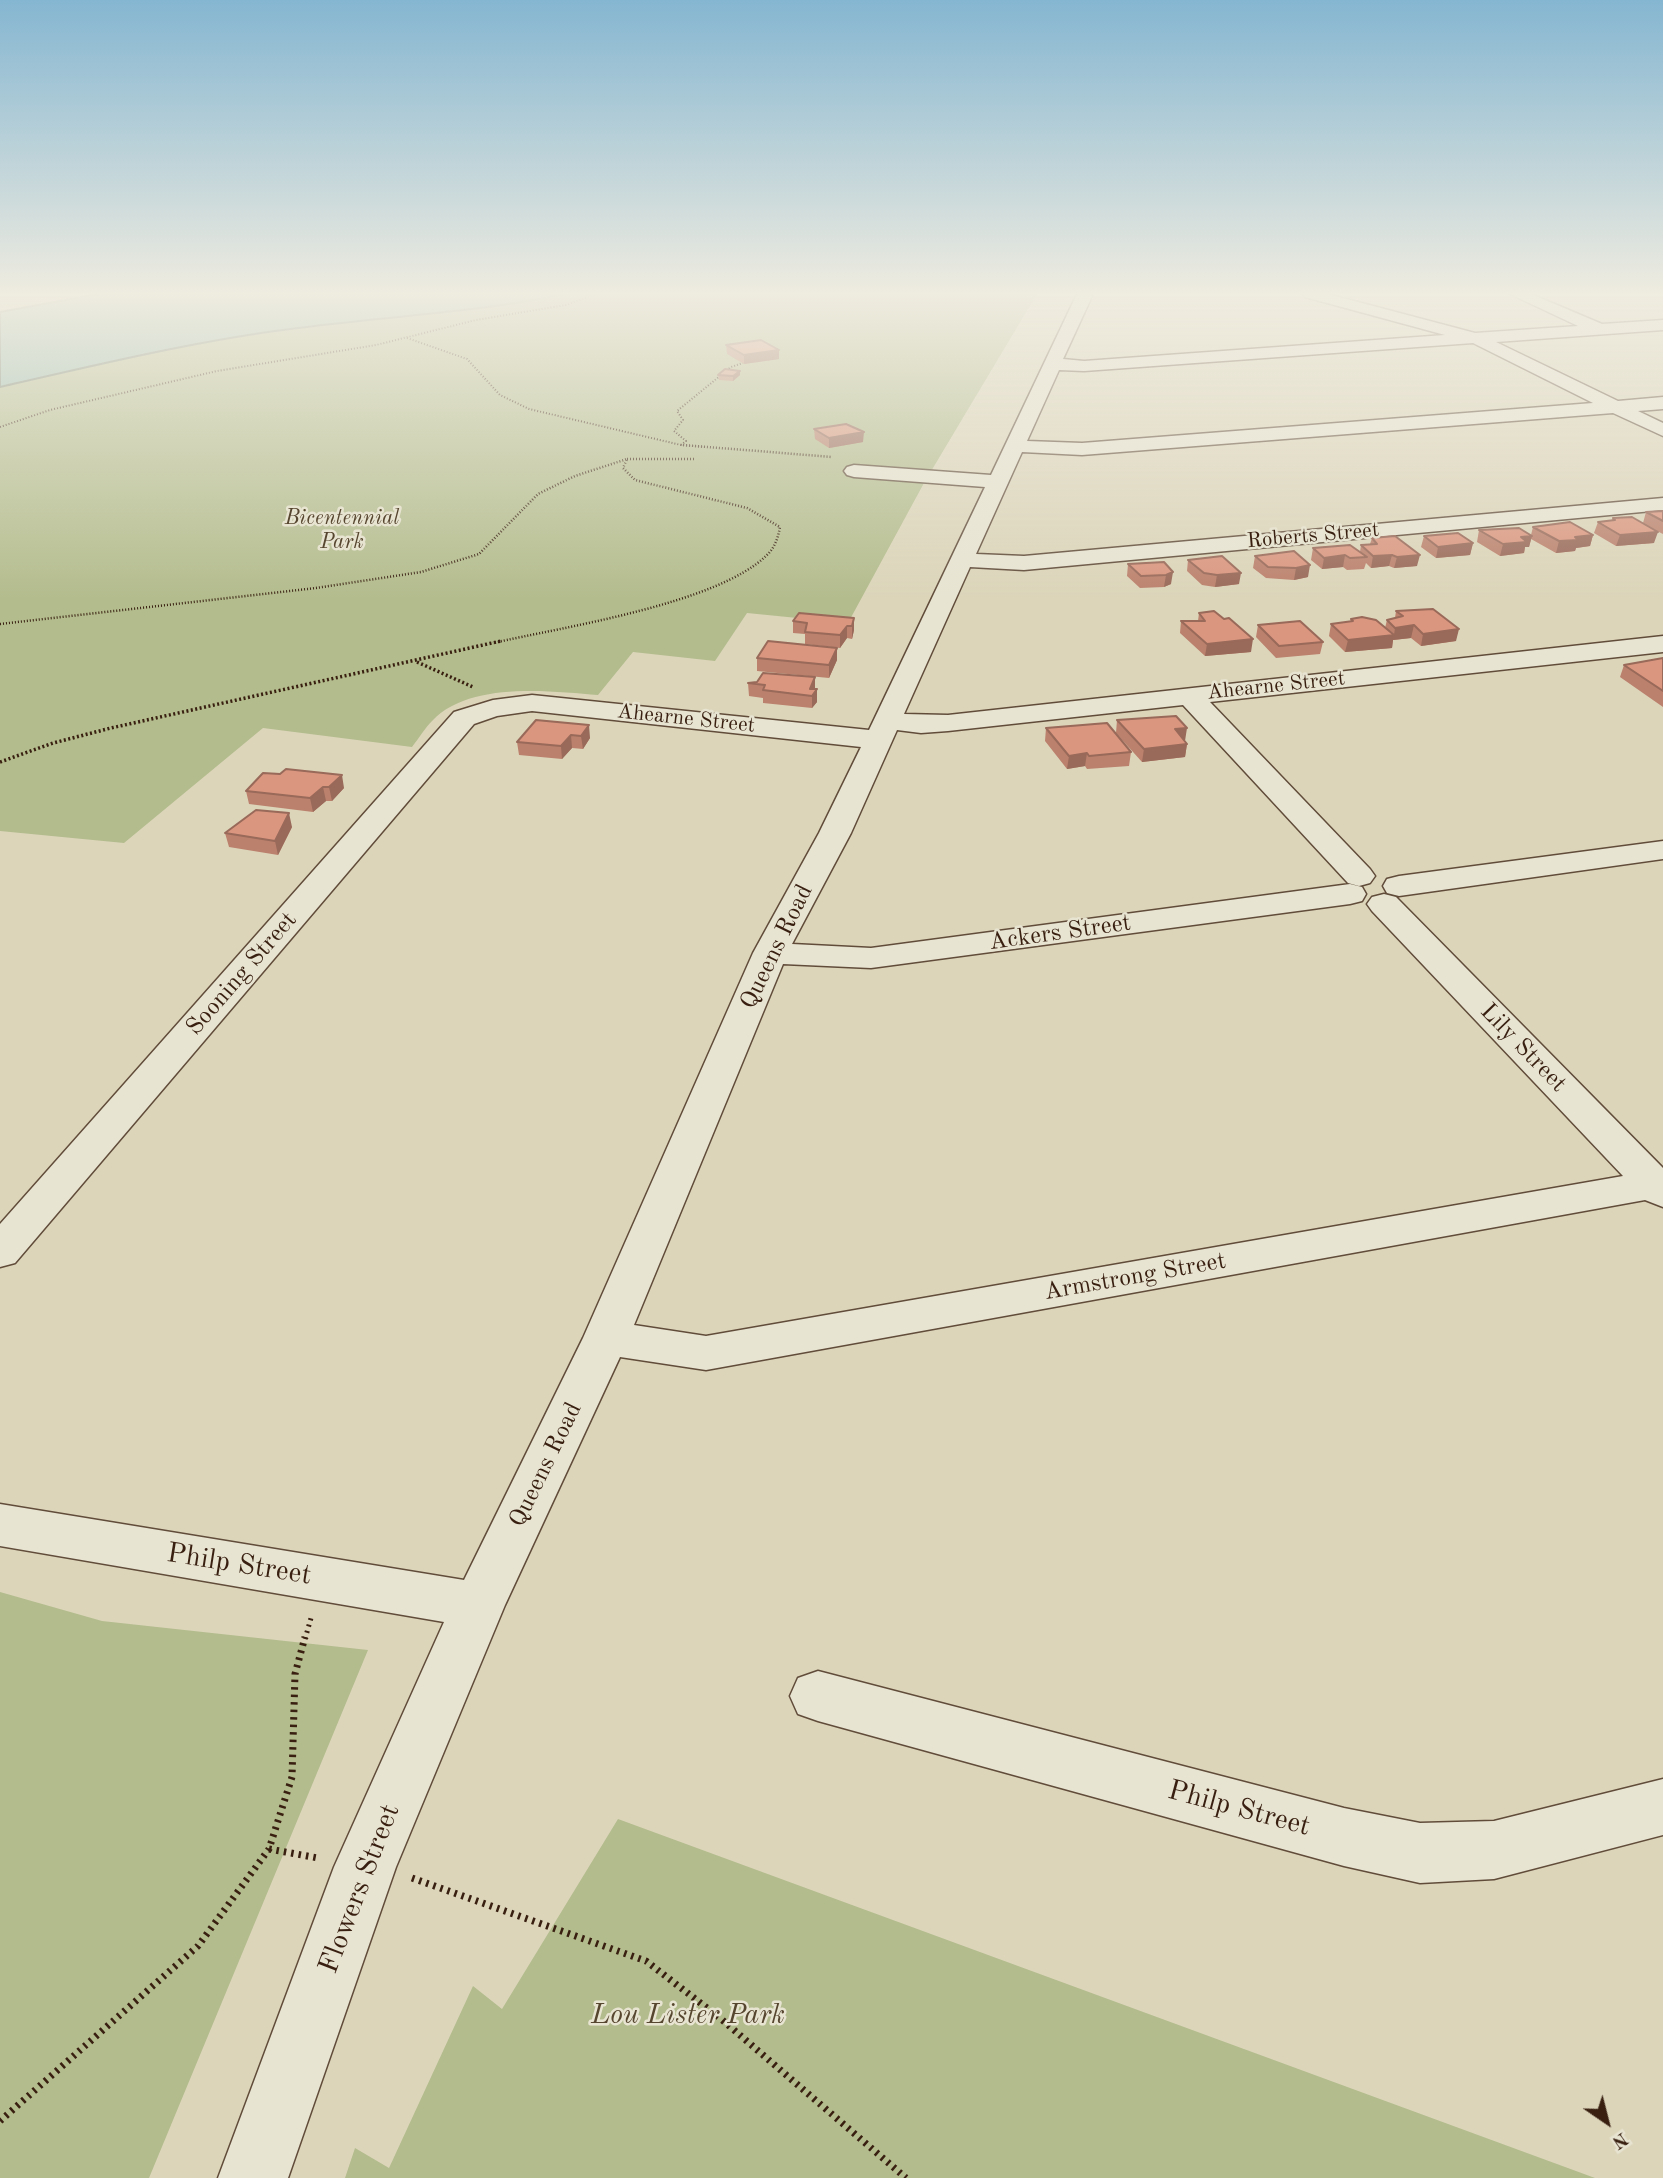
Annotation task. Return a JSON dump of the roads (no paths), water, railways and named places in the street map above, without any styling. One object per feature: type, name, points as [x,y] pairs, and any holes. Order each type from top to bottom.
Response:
[{"type":"street","name":"Queens Road","points":[[478,1605],[606,1338],[770,953],[835,833],[1038,396]]},
{"type":"street","points":[[1593,396],[1663,430]]},
{"type":"street","points":[[1016,446],[1082,449],[1663,403]]},
{"type":"street","points":[[848,465],[1000,482]]},
{"type":"street","name":"Roberts Street","points":[[963,560],[1024,563],[1663,504]]},
{"type":"street","name":"Ahearne Street","points":[[498,708],[532,703],[884,730],[1663,644]]},
{"type":"street","name":"Lily Street","points":[[1189,696],[1660,1187]]},
{"type":"street","name":"Sooning Street","points":[[0,1252],[464,718],[498,708]]},
{"type":"street","name":"Ackers Street","points":[[770,953],[871,958],[1663,850]]},
{"type":"street","name":"Armstrong Street","points":[[606,1338],[706,1353],[1660,1187]]},
{"type":"street","name":"Philp Street","points":[[0,1525],[478,1605]]},
{"type":"street","name":"Flowers Street","points":[[253,2178],[365,1867],[478,1605]]},
{"type":"street","name":"Philp Street","points":[[818,1696],[1344,1838],[1420,1853],[1494,1850],[1663,1807]]},
{"type":"park label","name":"Bicentennial Park","points":[[342,530]]},
{"type":"park label","name":"Lou Lister Park","points":[[688,2016]]}]
